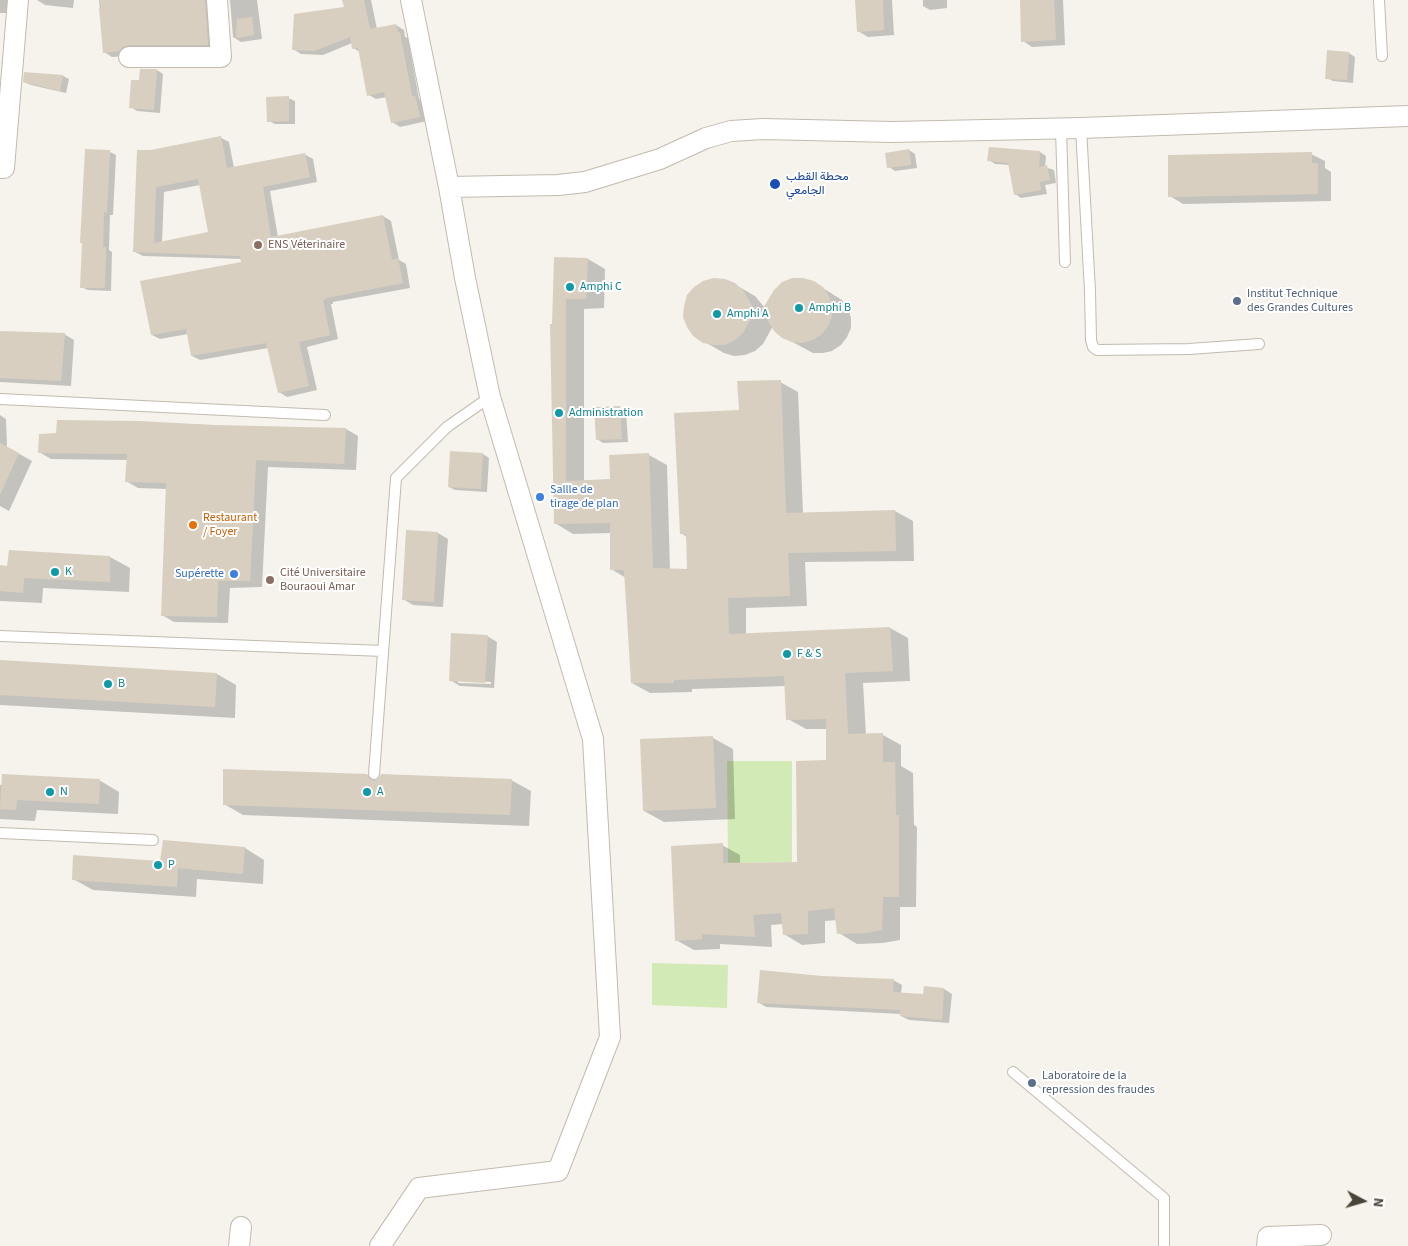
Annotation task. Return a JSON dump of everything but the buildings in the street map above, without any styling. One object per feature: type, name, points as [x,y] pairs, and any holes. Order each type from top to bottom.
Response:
[{"type":"street","points":[[0,168],[4,168],[18,0]]},
{"type":"street","points":[[129,57],[221,57],[218,0]]},
{"type":"street","points":[[380,1246],[420,1188],[558,1171],[610,1037],[593,739],[490,397],[411,0]]},
{"type":"street","points":[[449,187],[558,185],[585,182],[635,168],[706,138],[731,131],[763,128],[892,132],[1061,129],[1408,116]]},
{"type":"street","points":[[1268,1246],[1268,1237],[1321,1235]]},
{"type":"lane","points":[[1379,0],[1382,56]]},
{"type":"lane","points":[[1081,128],[1092,347],[1098,350],[1189,349],[1259,344]]},
{"type":"lane","points":[[1061,129],[1065,262]]},
{"type":"lane","points":[[374,774],[396,478],[447,427],[490,397]]},
{"type":"lane","points":[[0,400],[325,415]]},
{"type":"lane","points":[[0,636],[383,651]]},
{"type":"lane","points":[[0,833],[153,840]]},
{"type":"lane","points":[[1013,1072],[1164,1198],[1164,1246]]},
{"type":"green space","points":[[727,761],[792,761],[792,862],[728,863]]},
{"type":"green space","points":[[652,963],[728,965],[727,1008],[652,1005]]},
{"type":"place","name":"محطة القطب الجامعي","points":[[775,184]]},
{"type":"place","name":"ENS Véterinaire","points":[[258,245]]},
{"type":"place","name":"Amphi C","points":[[570,287]]},
{"type":"place","name":"Institut Technique des Grandes Cultures","points":[[1237,301]]},
{"type":"place","name":"Amphi B","points":[[799,308]]},
{"type":"place","name":"Amphi A","points":[[717,314]]},
{"type":"place","name":"Administration","points":[[559,413]]},
{"type":"place","name":"Sallle de tirage de plan","points":[[540,497]]},
{"type":"place","name":"Restaurant / Foyer","points":[[193,525]]},
{"type":"place","name":"K","points":[[55,572]]},
{"type":"place","name":"Supérette","points":[[234,574]]},
{"type":"place","name":"Cité Universitaire Bouraoui Amar","points":[[270,580]]},
{"type":"place","name":"F & S","points":[[787,654]]},
{"type":"place","name":"B","points":[[108,684]]},
{"type":"place","name":"N","points":[[50,792]]},
{"type":"place","name":"A","points":[[367,792]]},
{"type":"place","name":"P","points":[[158,865]]},
{"type":"place","name":"Laboratoire de la repression des fraudes","points":[[1032,1083]]}]
